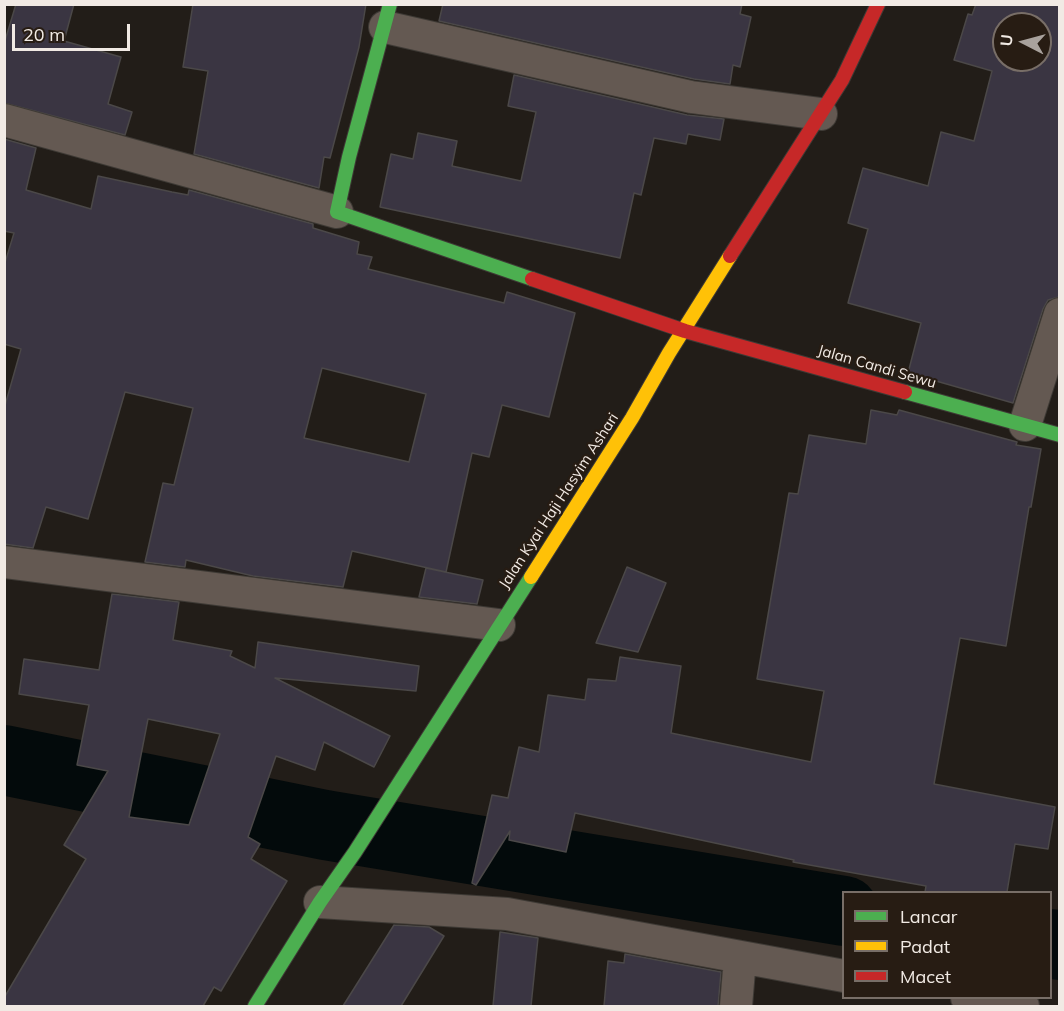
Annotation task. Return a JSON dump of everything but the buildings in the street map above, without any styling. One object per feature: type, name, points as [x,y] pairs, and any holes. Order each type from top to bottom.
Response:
[{"type":"main road","name":"Jalan Kyai Haji Hasyim Ashari","points":[[255,1006],[632,418],[669,353],[843,80],[878,4]]},
{"type":"main road","points":[[337,212],[349,157],[388,16]]},
{"type":"main road","name":"Jalan Candi Sewu","points":[[337,212],[685,331],[1059,435]]},
{"type":"street","points":[[388,16],[691,97],[821,114]]},
{"type":"street","points":[[4,120],[337,212]]},
{"type":"street","points":[[1025,425],[1059,314]]},
{"type":"street","points":[[4,562],[499,625]]},
{"type":"street","points":[[320,902],[507,914],[842,976]]},
{"type":"street","points":[[736,1006],[740,958]]},
{"type":"street","points":[[974,999],[1023,1006]]},
{"type":"waterway","points":[[4,760],[325,825],[842,911]]},
{"type":"waterway","points":[[1052,944],[1060,945]]},
{"type":"traffic: fast","points":[[390,4],[349,157],[337,212],[532,279]]},
{"type":"traffic: fast","points":[[905,392],[1060,435]]},
{"type":"traffic: fast","points":[[255,1006],[531,577]]},
{"type":"traffic: slow","points":[[531,577],[632,418],[669,353],[730,256]]},
{"type":"traffic: jam","points":[[730,256],[842,80],[878,4]]},
{"type":"traffic: jam","points":[[532,279],[685,331],[905,392]]}]
